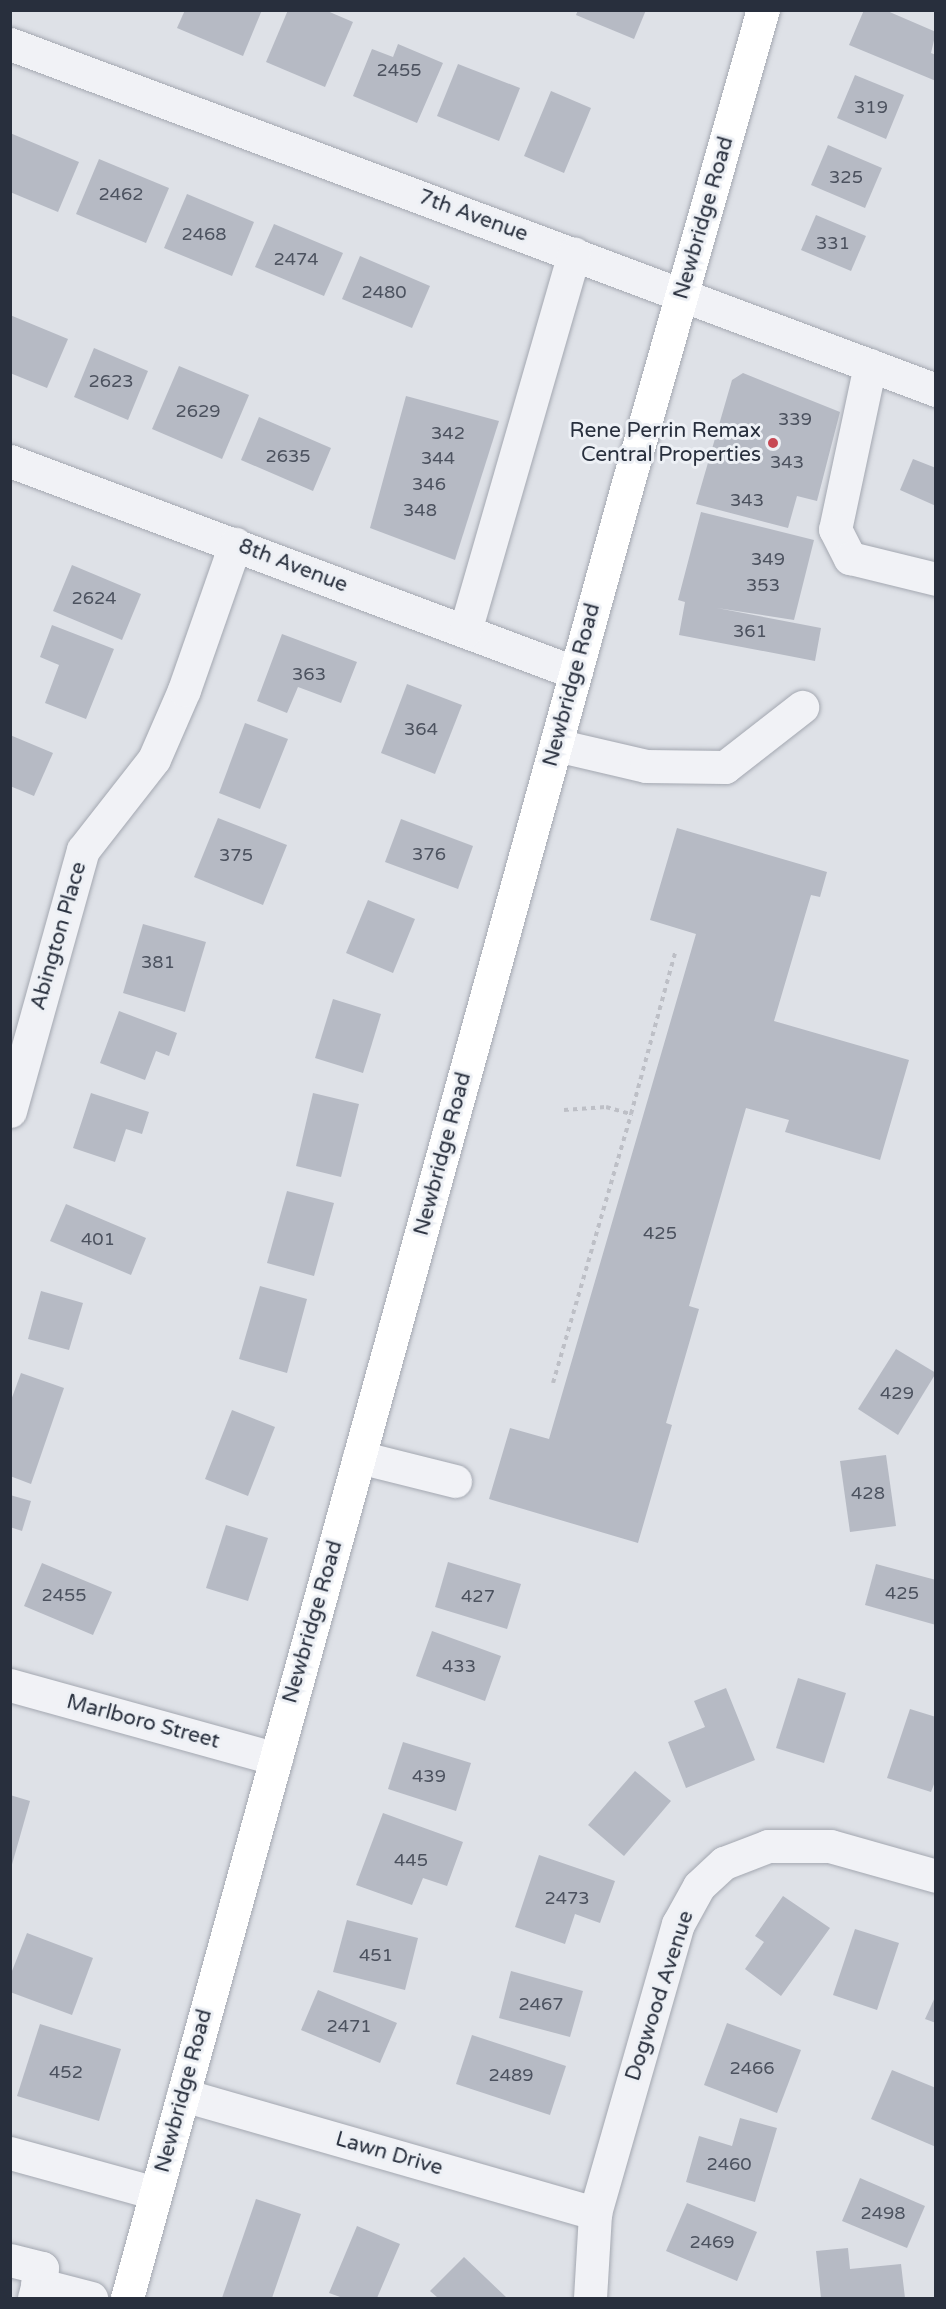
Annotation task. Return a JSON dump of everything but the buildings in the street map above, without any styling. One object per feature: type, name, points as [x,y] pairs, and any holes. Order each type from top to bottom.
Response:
[{"type":"main road","name":"Newbridge Road","points":[[126,2298],[576,673],[764,10]]},
{"type":"street","name":"7th Avenue","points":[[10,44],[936,390]]},
{"type":"street","points":[[465,631],[574,253]]},
{"type":"street","points":[[870,365],[835,529],[849,558],[936,579]]},
{"type":"street","name":"8th Avenue","points":[[10,461],[576,673]]},
{"type":"street","name":"Abington Place","points":[[10,1111],[83,850],[154,759],[184,690],[235,544]]},
{"type":"street","points":[[556,745],[646,766],[725,767],[802,707]]},
{"type":"street","points":[[359,1457],[455,1481]]},
{"type":"street","name":"Marlboro Street","points":[[10,1685],[276,1759]]},
{"type":"street","name":"Dogwood Avenue","points":[[590,2298],[595,2213],[678,1924],[699,1886],[724,1863],[768,1846],[830,1846],[936,1876]]},
{"type":"street","name":"Lawn Drive","points":[[183,2095],[595,2213]]},
{"type":"street","points":[[10,2153],[155,2193]]},
{"type":"street","points":[[10,2260],[42,2268],[36,2291],[91,2298]]},
{"type":"path","points":[[553,1383],[676,950]]},
{"type":"path","points":[[564,1110],[606,1107],[631,1113]]},
{"type":"place","name":"Rene Perrin Remax Central Properties","points":[[773,443]]}]
